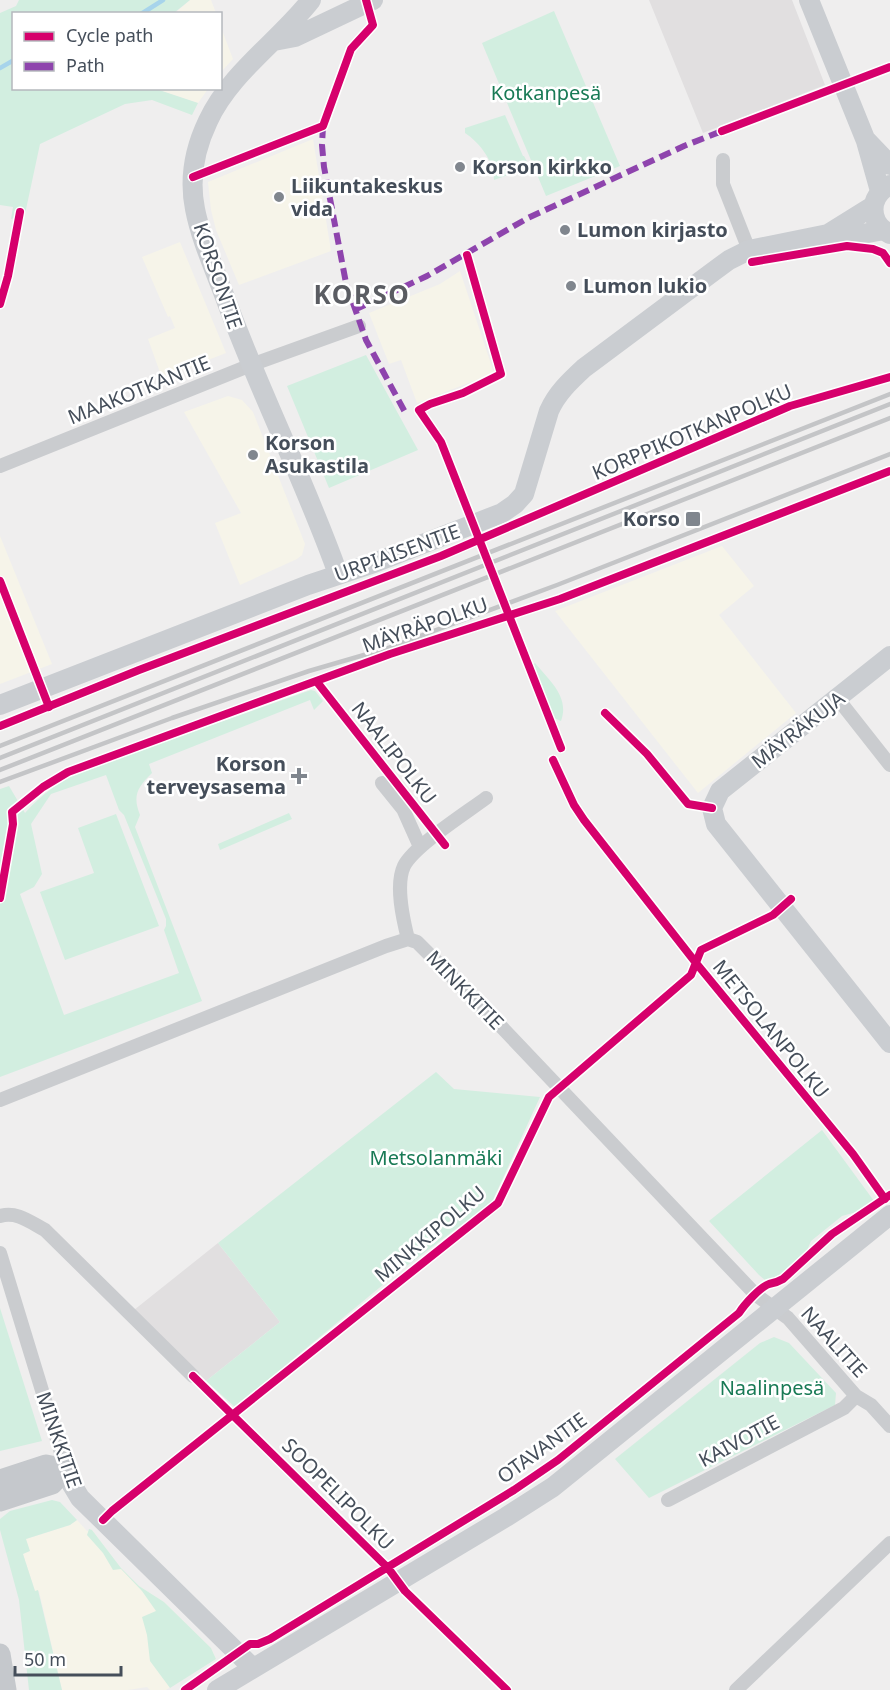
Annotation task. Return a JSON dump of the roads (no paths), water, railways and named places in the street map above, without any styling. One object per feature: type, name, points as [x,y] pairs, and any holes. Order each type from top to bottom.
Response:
[{"type":"main road","name":"KORSONTIE","points":[[311,0],[241,74],[213,111],[201,138],[193,177],[195,209],[206,245],[251,365],[338,574]]},
{"type":"main road","points":[[338,0],[366,3]]},
{"type":"main road","points":[[809,0],[866,141],[881,194]]},
{"type":"main road","points":[[274,41],[295,37],[366,3]]},
{"type":"main road","points":[[866,141],[890,165]]},
{"type":"main road","name":"URPIAISENTIE","points":[[881,194],[874,218],[887,232]]},
{"type":"main road","name":"URPIAISENTIE","points":[[828,234],[881,194]]},
{"type":"main road","name":"URPIAISENTIE","points":[[0,705],[502,513],[524,494],[549,411],[554,399],[565,386],[584,368],[729,260],[749,250],[828,234],[857,235],[887,232]]},
{"type":"main road","name":"MÄYRÄKUJA","points":[[890,656],[720,791],[712,808],[716,824],[890,1043]]},
{"type":"main road","name":"OTAVANTIE","points":[[217,1690],[553,1487],[890,1215]]},
{"type":"main road","points":[[0,1479],[45,1465],[66,1469]]},
{"type":"main road","points":[[0,1501],[52,1484],[66,1469]]},
{"type":"main road","name":"MINKKITIE","points":[[66,1469],[80,1498],[253,1668]]},
{"type":"main road","points":[[0,1654],[3,1681]]},
{"type":"street","points":[[723,160],[723,184],[749,250]]},
{"type":"street","name":"MAAKOTKANTIE","points":[[0,466],[251,365],[359,326]]},
{"type":"street","points":[[838,699],[890,765]]},
{"type":"street","name":"NAALIPOLKU","points":[[382,783],[403,809],[420,847]]},
{"type":"street","points":[[408,939],[400,892],[404,867],[420,847],[486,798]]},
{"type":"street","name":"MINKKITIE","points":[[0,1100],[256,997],[408,939],[426,949],[756,1295],[774,1308]]},
{"type":"street","points":[[0,1215],[17,1215],[45,1230],[194,1376]]},
{"type":"street","name":"MINKKITIE","points":[[0,1253],[66,1469]]},
{"type":"street","name":"NAALITIE","points":[[774,1308],[788,1318],[856,1396],[871,1405],[890,1426]]},
{"type":"street","name":"KAIVOTIE","points":[[668,1500],[844,1408],[856,1396]]},
{"type":"street","points":[[736,1690],[890,1543]]},
{"type":"waterway","points":[[144,12],[163,0]]},
{"type":"waterway","points":[[0,68],[12,61]]},
{"type":"railway","points":[[0,746],[890,394]]},
{"type":"railway","points":[[0,758],[890,404]]},
{"type":"railway","points":[[0,770],[890,418]]},
{"type":"railway","points":[[0,782],[172,718],[309,671],[388,648],[557,585],[890,454]]},
{"type":"place","name":"Korson kirkko","points":[[460,167]]},
{"type":"place","name":"Liikuntakeskus vida","points":[[279,197]]},
{"type":"place","name":"Lumon kirjasto","points":[[565,230]]},
{"type":"place","name":"Lumon lukio","points":[[571,286]]},
{"type":"place","name":"Korson Asukastila","points":[[253,455]]},
{"type":"place","name":"Korso","points":[[693,519]]},
{"type":"place","name":"Korson terveysasema","points":[[299,776]]},
{"type":"district","name":"KORSO","points":[[362,295]]},
{"type":"park label","name":"Kotkanpesä","points":[[546,93]]},
{"type":"park label","name":"Metsolanmäki","points":[[436,1158]]},
{"type":"park label","name":"Naalinpesä","points":[[772,1388]]}]
